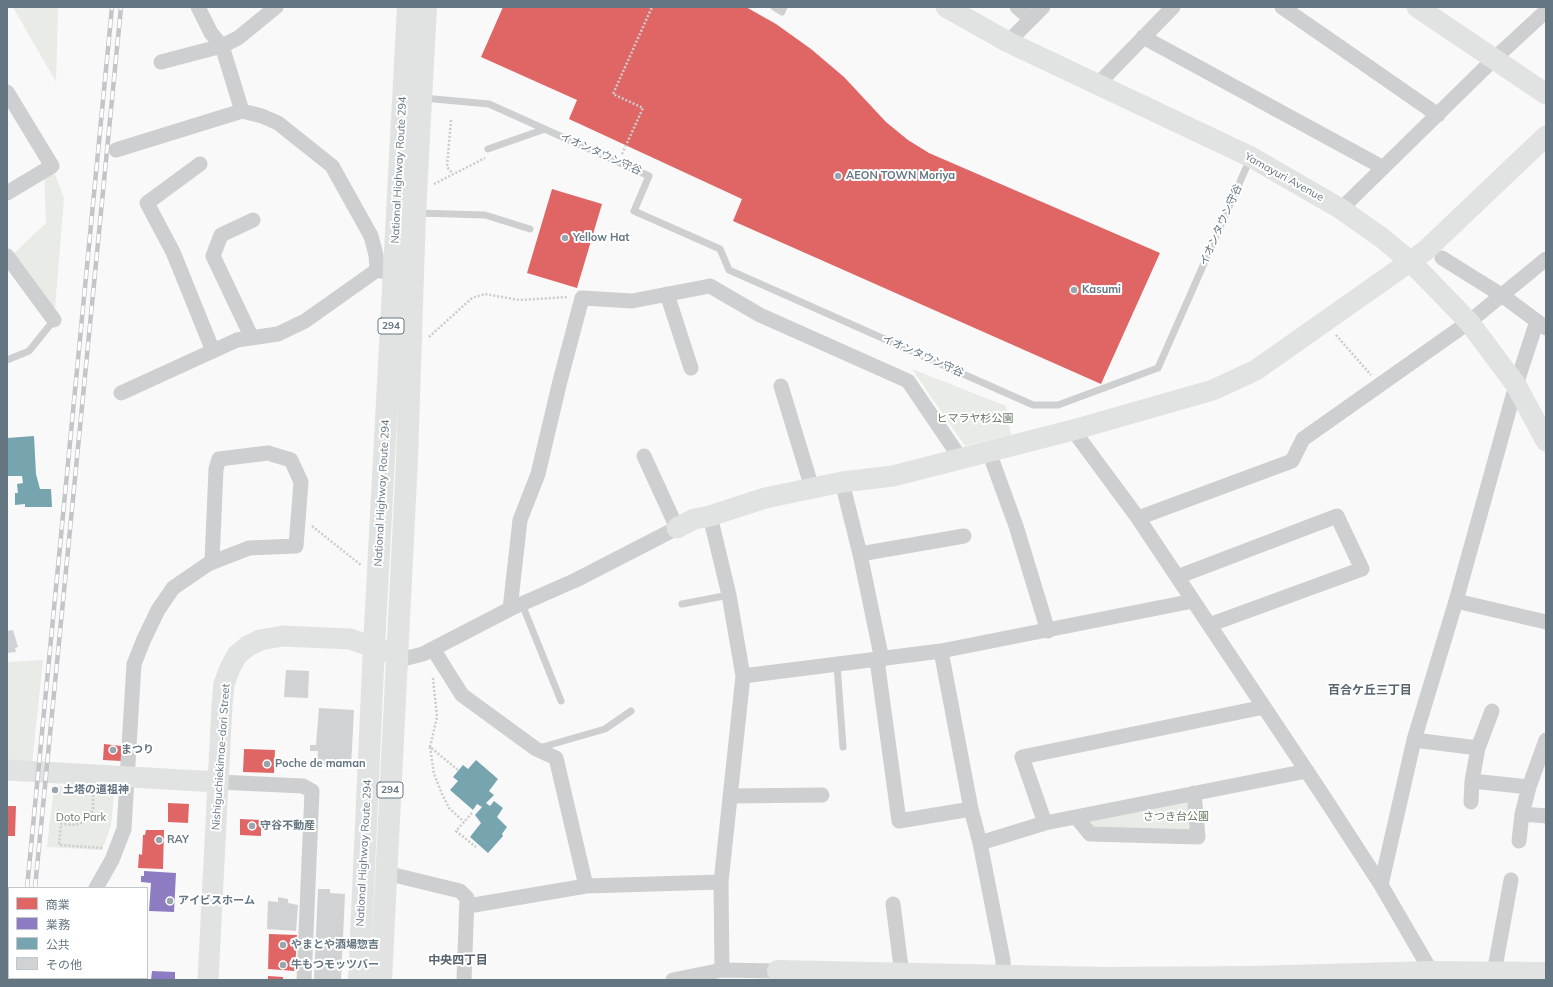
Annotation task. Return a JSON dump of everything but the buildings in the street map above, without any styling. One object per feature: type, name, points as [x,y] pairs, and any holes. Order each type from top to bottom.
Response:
[{"type":"main road","name":"National Highway Route 294","points":[[359,980],[374,646],[408,7]]},
{"type":"main road","name":"National Highway Route 294","points":[[381,980],[407,459],[395,273],[415,213],[426,7]]},
{"type":"main road","points":[[779,975],[1105,978],[1434,976],[1494,973],[1546,973]]},
{"type":"street","points":[[198,7],[211,33],[222,46],[242,111]]},
{"type":"street","points":[[161,62],[222,46],[238,38],[276,7]]},
{"type":"street","name":"Yamayuri Avenue","points":[[946,7],[1008,42],[1251,157],[1341,209],[1382,238],[1411,262],[1469,322],[1516,386],[1546,441]]},
{"type":"street","points":[[1017,7],[1031,19]]},
{"type":"street","points":[[1008,42],[1043,7]]},
{"type":"street","points":[[1097,85],[1173,7]]},
{"type":"street","points":[[1282,7],[1438,115]]},
{"type":"street","points":[[1427,10],[1494,59],[1546,94]]},
{"type":"street","points":[[1341,209],[1382,167],[1438,115],[1494,59],[1546,12]]},
{"type":"street","points":[[1143,38],[1382,167]]},
{"type":"street","points":[[7,92],[52,166],[7,193]]},
{"type":"street","points":[[116,150],[242,111],[262,116],[278,123],[332,166],[371,236],[376,255],[395,273],[278,334],[238,340],[121,393]]},
{"type":"street","points":[[397,655],[407,658],[428,651],[516,607],[576,580],[694,519],[710,516],[765,498],[842,482],[893,476],[1073,430],[1213,390],[1256,370],[1411,262],[1425,251],[1546,136]]},
{"type":"street","points":[[200,164],[147,203],[173,252],[213,351]]},
{"type":"street","points":[[252,338],[213,256],[221,235],[253,220]]},
{"type":"street","points":[[7,256],[54,320]]},
{"type":"street","points":[[1381,884],[1414,740],[1456,601],[1516,386],[1541,325],[1503,296],[1442,258]]},
{"type":"street","points":[[1138,518],[1292,461],[1303,439],[1469,322],[1544,264]]},
{"type":"street","points":[[516,607],[520,520],[538,474],[560,381],[582,298],[632,301],[710,286],[760,315],[908,381],[961,459]]},
{"type":"street","points":[[667,294],[691,368]]},
{"type":"street","points":[[781,386],[812,488]]},
{"type":"street","points":[[1073,430],[1138,518],[1307,771],[1381,884],[1434,976]]},
{"type":"street","points":[[989,452],[1016,526],[1048,631]]},
{"type":"street","points":[[97,887],[112,860],[124,829],[134,664],[144,639],[158,610],[173,588],[212,562],[249,548],[296,546],[301,482],[292,460],[268,453],[219,460],[216,468],[212,562]]},
{"type":"street","points":[[644,456],[677,528]]},
{"type":"street","points":[[842,482],[860,554],[879,660],[899,821],[971,809]]},
{"type":"street","points":[[710,516],[729,595],[744,676],[720,882],[722,970]]},
{"type":"street","points":[[1177,577],[1337,516],[1362,569],[1209,625]]},
{"type":"street","points":[[860,554],[964,536]]},
{"type":"street","points":[[744,676],[941,651],[1048,631],[1193,601]]},
{"type":"street","points":[[1456,601],[1546,622]]},
{"type":"street","name":"Nishiguchiekimae-dori Street","points":[[208,980],[224,684],[230,668],[238,655],[248,646],[260,640],[283,636],[350,639],[397,655]]},
{"type":"street","points":[[428,651],[462,695],[536,749],[556,758],[586,886]]},
{"type":"street","points":[[941,651],[971,809],[980,843],[1003,960],[1003,978]]},
{"type":"street","points":[[1045,823],[1022,757],[1264,707]]},
{"type":"street","points":[[1471,802],[1472,781],[1478,748],[1492,711]]},
{"type":"street","points":[[1414,740],[1478,748]]},
{"type":"street","points":[[1519,841],[1522,814],[1529,787],[1546,740]]},
{"type":"street","points":[[15,771],[303,786],[312,791],[304,980]]},
{"type":"street","points":[[980,843],[1045,823],[1307,771]]},
{"type":"street","points":[[1472,781],[1529,787]]},
{"type":"street","points":[[1076,817],[1090,834],[1198,837],[1194,793]]},
{"type":"street","points":[[731,796],[822,795]]},
{"type":"street","points":[[1522,814],[1546,816]]},
{"type":"street","points":[[386,873],[460,891],[467,898],[468,906],[464,980]]},
{"type":"street","points":[[1494,973],[1511,880]]},
{"type":"street","points":[[468,906],[586,886],[720,882]]},
{"type":"street","points":[[893,904],[902,975]]},
{"type":"street","points":[[679,980],[722,970],[779,975]]},
{"type":"lane","points":[[774,7],[782,12],[784,7]]},
{"type":"lane","name":"イオンタウン守谷","points":[[421,98],[489,104],[649,176],[634,211],[720,248],[729,270],[1034,405],[1058,405],[1158,368],[1251,157]]},
{"type":"lane","points":[[488,149],[545,129]]},
{"type":"lane","points":[[415,213],[485,215],[530,229]]},
{"type":"lane","points":[[7,360],[29,351],[54,320]]},
{"type":"lane","points":[[682,604],[729,595]]},
{"type":"lane","points":[[516,607],[561,701]]},
{"type":"lane","points":[[837,665],[843,747]]},
{"type":"lane","points":[[536,749],[605,729],[631,711]]},
{"type":"path","name":"イオンタウン守谷","points":[[626,145],[643,108],[613,94],[652,7]]},
{"type":"path","points":[[451,120],[448,167],[453,174]]},
{"type":"path","points":[[430,186],[486,158],[488,149]]},
{"type":"path","points":[[426,339],[472,298],[485,294],[519,300],[582,298]]},
{"type":"path","points":[[1325,322],[1380,386]]},
{"type":"path","points":[[299,516],[361,565]]},
{"type":"path","points":[[428,651],[434,679],[435,692],[436,717],[430,747],[434,774],[438,787],[449,808],[464,822]]},
{"type":"path","points":[[430,747],[458,770]]},
{"type":"path","points":[[94,785],[93,808],[90,816],[84,822],[75,825],[62,824],[59,845],[105,848]]},
{"type":"path","points":[[472,813],[456,831],[476,847]]},
{"type":"green space","points":[[13,7],[58,7],[56,82]]},
{"type":"green space","points":[[52,166],[64,198],[54,320],[9,258],[46,223],[44,170]]},
{"type":"green space","name":"ヒマラヤ杉公園","points":[[912,369],[1006,406],[1011,435],[965,446]]},
{"type":"green space","points":[[43,660],[32,764],[7,763],[7,662]]},
{"type":"green space","name":"Doto Park","points":[[54,786],[112,789],[114,793],[111,826],[102,850],[47,847]]},
{"type":"green space","name":"さつき台公園","points":[[1194,793],[1198,837],[1090,834],[1076,817]]},
{"type":"railway","points":[[27,887],[112,7]]},
{"type":"railway","points":[[35,887],[121,7]]},
{"type":"place","name":"AEON TOWN Moriya","points":[[838,176]]},
{"type":"place","name":"Yellow Hat","points":[[565,238]]},
{"type":"place","name":"Kasumi","points":[[1074,290]]},
{"type":"place","name":"まつり","points":[[113,750]]},
{"type":"place","name":"Poche de maman","points":[[267,764]]},
{"type":"place","name":"土塔の道祖神","points":[[55,790]]},
{"type":"place","name":"守谷不動産","points":[[252,826]]},
{"type":"place","name":"RAY","points":[[159,840]]},
{"type":"place","name":"アイビスホーム","points":[[170,901]]},
{"type":"place","name":"やまとや酒場惣吉","points":[[283,945]]},
{"type":"place","name":"牛もつモッツバー","points":[[283,965]]},
{"type":"district","name":"百合ケ丘三丁目","points":[[1370,690]]},
{"type":"district","name":"中央四丁目","points":[[458,960]]}]
